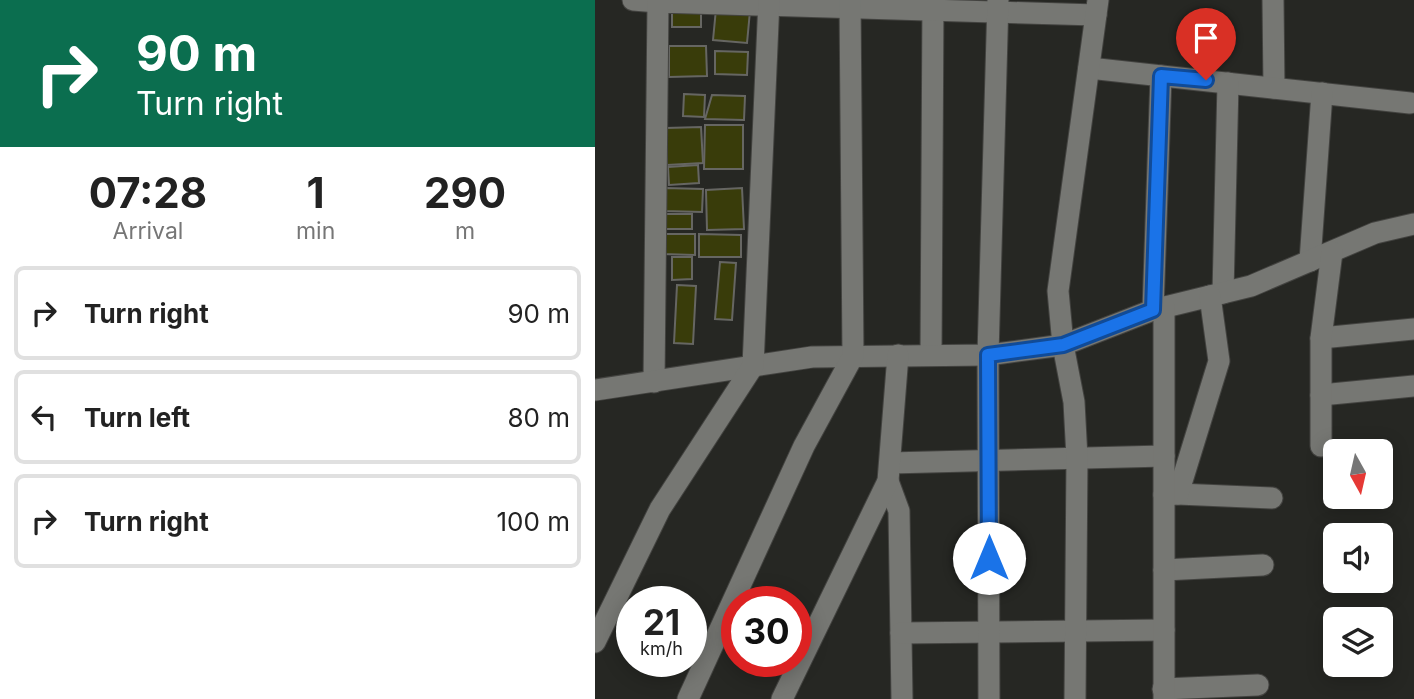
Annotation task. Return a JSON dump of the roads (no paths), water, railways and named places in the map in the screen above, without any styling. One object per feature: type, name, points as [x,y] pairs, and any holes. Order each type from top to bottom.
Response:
[{"type":"street","points":[[633,0],[1097,8],[1058,291],[1063,345],[1074,402],[1077,458],[1075,699]]},
{"type":"street","points":[[1273,0],[1274,88]]},
{"type":"street","points":[[654,382],[658,1]]},
{"type":"street","points":[[595,642],[660,509],[753,366],[769,3]]},
{"type":"street","points":[[688,699],[804,446],[853,356],[849,4]]},
{"type":"street","points":[[931,355],[933,5]]},
{"type":"street","points":[[989,699],[988,355],[998,6]]},
{"type":"street","points":[[1089,68],[1412,103],[1414,81]]},
{"type":"street","points":[[1161,76],[1159,309],[1164,456],[1171,495]]},
{"type":"street","points":[[1228,83],[1217,295],[1219,362],[1171,495],[1164,570],[1164,694],[1258,685]]},
{"type":"street","points":[[1310,261],[1322,93]]},
{"type":"street","points":[[595,390],[812,357],[988,355],[1063,345],[1159,309],[1251,286],[1375,233],[1414,224]]},
{"type":"street","points":[[1321,446],[1321,338],[1332,252]]},
{"type":"street","points":[[1321,338],[1414,330]]},
{"type":"street","points":[[898,355],[889,472],[899,511],[902,699]]},
{"type":"street","points":[[1321,395],[1414,386]]},
{"type":"street","points":[[889,472],[989,460],[1164,456]]},
{"type":"street","points":[[782,699],[889,472]]},
{"type":"street","points":[[1171,495],[1272,498]]},
{"type":"street","points":[[1164,570],[1263,565]]},
{"type":"street","points":[[901,633],[1164,630]]}]
